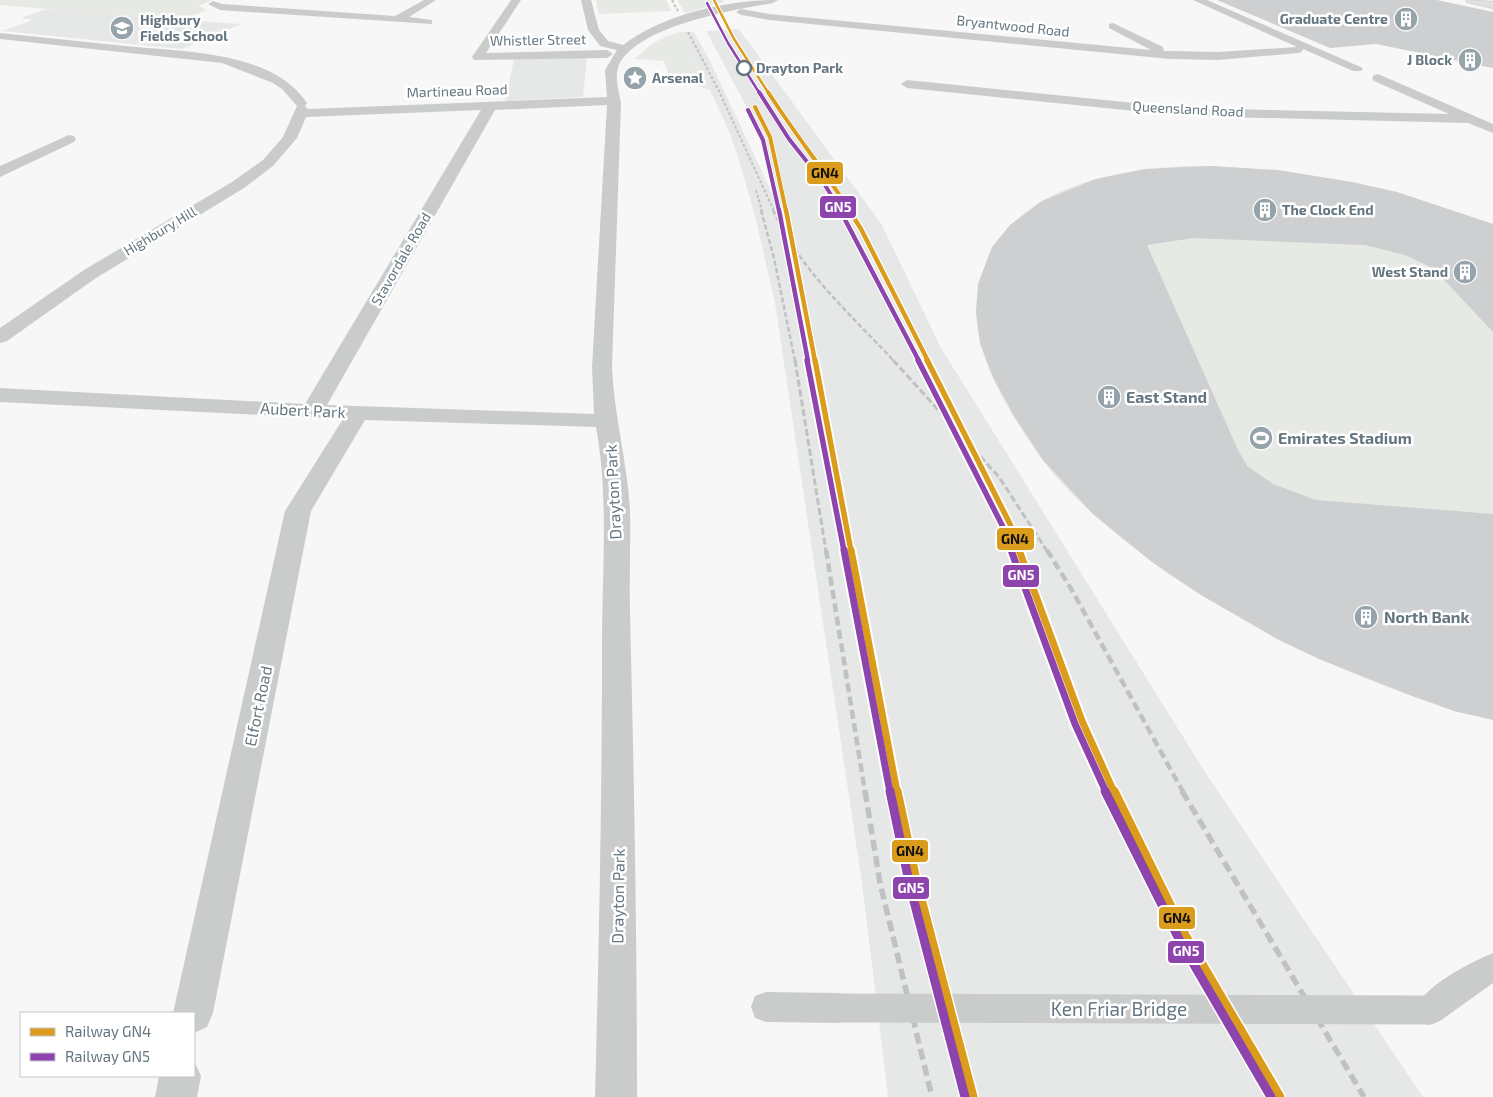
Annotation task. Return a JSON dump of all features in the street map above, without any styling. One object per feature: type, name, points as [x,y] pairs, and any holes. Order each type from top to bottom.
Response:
[{"type":"highway","points":[[1471,0],[1493,5]]},
{"type":"street","points":[[397,20],[431,0]]},
{"type":"street","name":"Whistler Street","points":[[516,0],[478,57],[607,54]]},
{"type":"street","name":"Whistler Street","points":[[586,0],[594,30],[604,44],[626,49]]},
{"type":"street","name":"Drayton Park","points":[[616,1097],[619,836],[617,509],[606,420],[602,367],[614,101],[612,68],[626,49],[646,36],[671,25],[736,4],[773,0]]},
{"type":"street","points":[[1198,0],[1357,68]]},
{"type":"street","points":[[217,2],[220,7],[428,22]]},
{"type":"street","name":"Bryantwood Road","points":[[736,4],[769,17],[1170,55],[1218,56],[1298,50]]},
{"type":"street","points":[[1113,26],[1170,55]]},
{"type":"street","points":[[0,36],[223,60],[258,70],[295,94],[301,108]]},
{"type":"street","points":[[1378,78],[1493,129]]},
{"type":"street","name":"Queensland Road","points":[[907,84],[1184,112],[1469,119]]},
{"type":"street","name":"Martineau Road","points":[[301,108],[490,106],[614,101]]},
{"type":"street","name":"Stavordale Road","points":[[312,411],[490,106]]},
{"type":"street","name":"Highbury Hill","points":[[0,337],[90,274],[238,185],[268,163],[290,138],[301,108]]},
{"type":"street","points":[[0,172],[69,139]]},
{"type":"street","name":"Aubert Park","points":[[0,395],[358,413],[606,420]]},
{"type":"street","name":"Elfort Road","points":[[193,1012],[298,511],[358,413]]},
{"type":"street","name":"Ken Friar Bridge","points":[[766,1007],[1429,1010],[1474,977],[1493,968]]},
{"type":"street","points":[[176,1097],[180,1077]]},
{"type":"shaded area","points":[[0,0],[212,0],[199,6],[207,10],[182,20],[0,5]]},
{"type":"shaded area","points":[[596,0],[666,0],[672,11],[599,14]]},
{"type":"shaded area","points":[[677,0],[722,0],[724,2],[685,13]]},
{"type":"shaded area","name":"Highbury Fields School","points":[[47,9],[241,24],[182,49],[2,31],[33,20],[20,18]]},
{"type":"shaded area","points":[[739,29],[882,225],[941,348],[1205,772],[1423,1097],[888,1097],[862,883],[775,303],[756,220],[738,156],[728,129],[683,32],[694,32],[709,59],[779,208],[759,130],[706,31]]},
{"type":"shaded area","points":[[683,32],[710,90],[670,78],[664,61],[635,59],[651,45],[663,38]]},
{"type":"shaded area","points":[[587,57],[583,97],[505,101],[514,59]]},
{"type":"shaded area","name":"Emirates Stadium","points":[[1186,166],[1265,170],[1342,182],[1417,200],[1493,224],[1493,720],[1426,701],[1328,662],[1266,631],[1182,583],[1123,539],[1065,487],[1023,432],[998,390],[981,346],[977,327],[976,307],[984,269],[998,241],[1017,219],[1041,202],[1067,189],[1096,179],[1126,172]]},
{"type":"building","points":[[1217,0],[1437,0],[1493,12],[1493,68],[1376,44],[1330,48]]},
{"type":"building","name":"Emirates Stadium","points":[[1210,166],[1278,170],[1352,182],[1397,192],[1493,224],[1493,332],[1433,268],[1405,255],[1365,245],[1193,238],[1147,245],[1238,450],[1247,466],[1273,484],[1316,500],[1493,514],[1493,720],[1454,711],[1319,659],[1277,639],[1201,595],[1152,562],[1093,514],[1043,460],[1014,416],[993,377],[980,343],[976,312],[978,284],[992,247],[1010,225],[1042,201],[1096,179],[1145,169]]},
{"type":"railway","points":[[672,0],[678,11]]},
{"type":"railway","points":[[688,32],[719,91],[774,211]]},
{"type":"railway","points":[[756,190],[762,211]]},
{"type":"railway","points":[[761,210],[774,258],[795,361]]},
{"type":"railway","points":[[773,210],[784,232],[812,272],[843,308],[894,361]]},
{"type":"railway","points":[[795,360],[826,551]]},
{"type":"railway","points":[[893,360],[999,477],[1047,551]]},
{"type":"railway","points":[[826,550],[865,792]]},
{"type":"railway","points":[[1047,550],[1073,592],[1183,792]]},
{"type":"railway","points":[[865,791],[880,883],[932,1097]]},
{"type":"railway","points":[[1182,791],[1364,1097]]},
{"type":"rail line","name":"GN4","points":[[714,0],[734,39],[795,135],[829,178],[861,229],[1010,524],[1082,721],[1133,833],[1185,935],[1280,1097]]},
{"type":"rail line","name":"GN5","points":[[707,3],[728,43],[789,139],[823,182],[854,233],[1003,527],[1075,724],[1126,836],[1179,939],[1271,1097]]},
{"type":"rail line","name":"GN4","points":[[755,107],[770,137],[780,178],[899,801],[916,880],[973,1097]]},
{"type":"rail line","name":"GN5","points":[[748,110],[763,140],[773,180],[892,803],[909,882],[965,1097]]},
{"type":"place","name":"Graduate Centre","points":[[1406,19]]},
{"type":"place","name":"Highbury Fields School","points":[[122,28]]},
{"type":"place","name":"J Block","points":[[1470,60]]},
{"type":"place","name":"Drayton Park","points":[[744,68]]},
{"type":"place","name":"Arsenal","points":[[635,78]]},
{"type":"place","name":"The Clock End","points":[[1265,210]]},
{"type":"place","name":"West Stand","points":[[1465,272]]},
{"type":"place","name":"East Stand","points":[[1109,397]]},
{"type":"place","name":"Emirates Stadium","points":[[1261,438]]},
{"type":"place","name":"North Bank","points":[[1366,617]]}]
